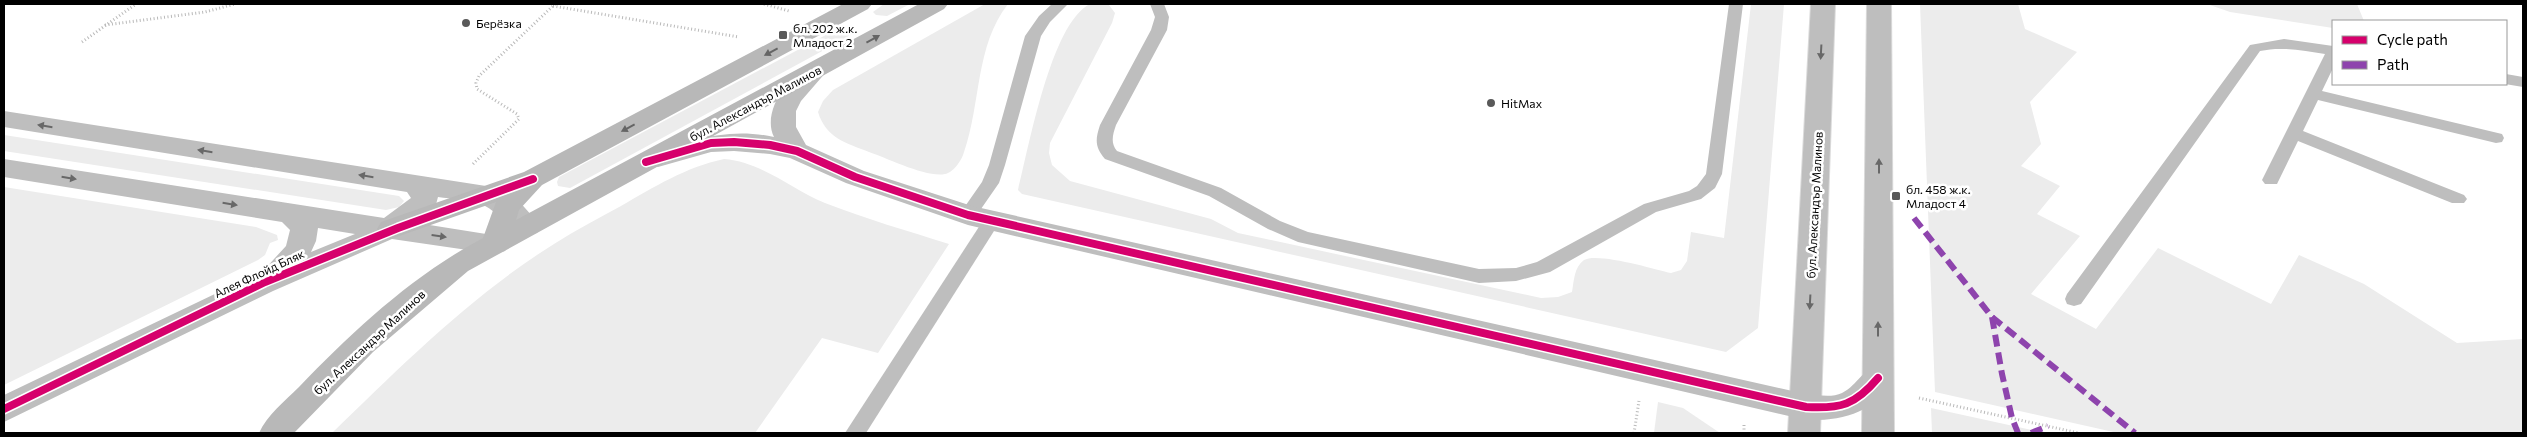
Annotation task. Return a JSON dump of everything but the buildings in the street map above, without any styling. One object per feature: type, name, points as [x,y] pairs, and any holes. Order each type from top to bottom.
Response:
[{"type":"street","points":[[496,201],[533,179],[860,4]]},
{"type":"street","name":"бул. Александър Малинов","points":[[275,433],[372,336],[429,286],[458,264],[936,4]]},
{"type":"street","name":"бул. Александър Малинов","points":[[1805,420],[1823,4]]},
{"type":"street","points":[[1878,433],[1879,4]]},
{"type":"street","points":[[797,151],[782,126],[783,116],[798,87],[815,71]]},
{"type":"street","points":[[4,119],[414,183],[496,201],[527,226]]},
{"type":"street","points":[[646,162],[711,143],[755,143],[797,151],[855,177],[980,218],[1805,420],[1830,408],[1849,405],[1864,396],[1878,378]]},
{"type":"street","points":[[4,168],[495,244],[496,201]]},
{"type":"street","points":[[533,179],[550,194],[565,198],[584,195]]},
{"type":"street","name":"Алея Флойд Бляк","points":[[391,229],[413,214],[424,201],[424,191],[414,183]]},
{"type":"street","name":"Алея Флойд Бляк","points":[[4,409],[263,283],[391,229],[496,201]]},
{"type":"street","points":[[263,283],[285,266],[298,251],[304,240],[304,227],[290,213]]},
{"type":"lane","points":[[855,433],[980,218],[997,165],[1033,36],[1044,19],[1061,4]]},
{"type":"lane","points":[[1156,4],[1162,17],[1159,30],[1108,125],[1104,138],[1105,148],[1111,155],[1215,192],[1274,225],[1304,238],[1479,276],[1505,276],[1529,272],[1548,264],[1650,208],[1698,195],[1709,186],[1714,174],[1736,4]]},
{"type":"lane","points":[[2074,299],[2254,48],[2265,44],[2287,44],[2332,52]]},
{"type":"lane","points":[[2271,180],[2332,54]]},
{"type":"lane","points":[[2507,79],[2523,82]]},
{"type":"lane","points":[[2313,94],[2496,138]]},
{"type":"lane","points":[[2294,133],[2458,199]]},
{"type":"path","points":[[82,42],[136,4]]},
{"type":"path","points":[[105,26],[206,12],[235,4]]},
{"type":"path","points":[[764,4],[798,13]]},
{"type":"path","points":[[467,170],[519,119],[517,114],[477,89],[476,84],[479,76],[554,5],[733,36]]},
{"type":"path","points":[[1634,433],[1639,397]]},
{"type":"path","points":[[1919,398],[2079,433]]},
{"type":"path","points":[[1744,424],[1744,433]]},
{"type":"shaded area","points":[[884,4],[910,4],[887,16],[876,15],[873,12]]},
{"type":"shaded area","points":[[985,4],[1008,4],[997,20],[984,57],[964,152],[957,166],[951,171],[945,174],[937,174],[907,167],[845,142],[826,128],[818,112],[823,101],[833,90]]},
{"type":"shaded area","points":[[1090,4],[1109,5],[1115,13],[1112,23],[1050,143],[1049,153],[1052,165],[1070,181],[1211,219],[1238,233],[1541,298],[1558,297],[1572,292],[1576,270],[1584,260],[1601,258],[1671,273],[1681,270],[1687,261],[1691,232],[1724,238],[1751,4],[1784,4],[1758,328],[1726,352],[1022,194],[1018,190],[1035,117],[1053,60],[1064,35],[1076,16]]},
{"type":"shaded area","points":[[1920,4],[2018,4],[2025,29],[2077,52],[2030,102],[2041,144],[2021,166],[2060,186],[2037,214],[2080,236],[2031,294],[2096,329],[2158,248],[2271,304],[2299,255],[2364,284],[2457,343],[2523,339],[2523,433],[2118,433],[1935,392]]},
{"type":"shaded area","points":[[2207,4],[2357,4],[2364,20],[2332,20],[2332,28],[2230,12]]},
{"type":"shaded area","points":[[837,29],[848,31],[850,34],[848,37],[570,188],[558,186],[559,177]]},
{"type":"shaded area","points":[[4,135],[399,196],[404,201],[399,207],[386,210],[4,151]]},
{"type":"shaded area","points":[[724,159],[751,165],[825,203],[871,220],[949,244],[878,353],[822,338],[755,433],[332,433],[438,332],[524,264],[554,244],[658,185],[683,172]]},
{"type":"shaded area","points":[[4,187],[256,227],[277,235],[278,240],[270,243],[265,255],[258,260],[4,385]]},
{"type":"shaded area","points":[[1658,402],[1683,408],[1720,433],[1654,433]]},
{"type":"shaded area","points":[[1931,408],[2045,433],[1932,433]]},
{"type":"marked path","points":[[1914,218],[1992,317],[2002,374],[2012,418],[2018,433]]},
{"type":"marked path","points":[[1992,317],[2065,374],[2135,433]]},
{"type":"marked path","points":[[2031,433],[2048,426]]},
{"type":"cycle path","points":[[646,162],[711,143],[734,142],[770,145],[797,151],[855,177],[968,215],[1806,407],[1829,408],[1847,404],[1862,395],[1878,378]]},
{"type":"cycle path","points":[[4,409],[167,328],[265,282],[398,228],[533,179]]},
{"type":"place","name":"Берёзка","points":[[466,23]]},
{"type":"place","name":"бл. 202 ж.к. Младост 2","points":[[783,35]]},
{"type":"place","name":"HitMax","points":[[1491,103]]},
{"type":"place","name":"бл. 458 ж.к. Младост 4","points":[[1896,196]]}]
